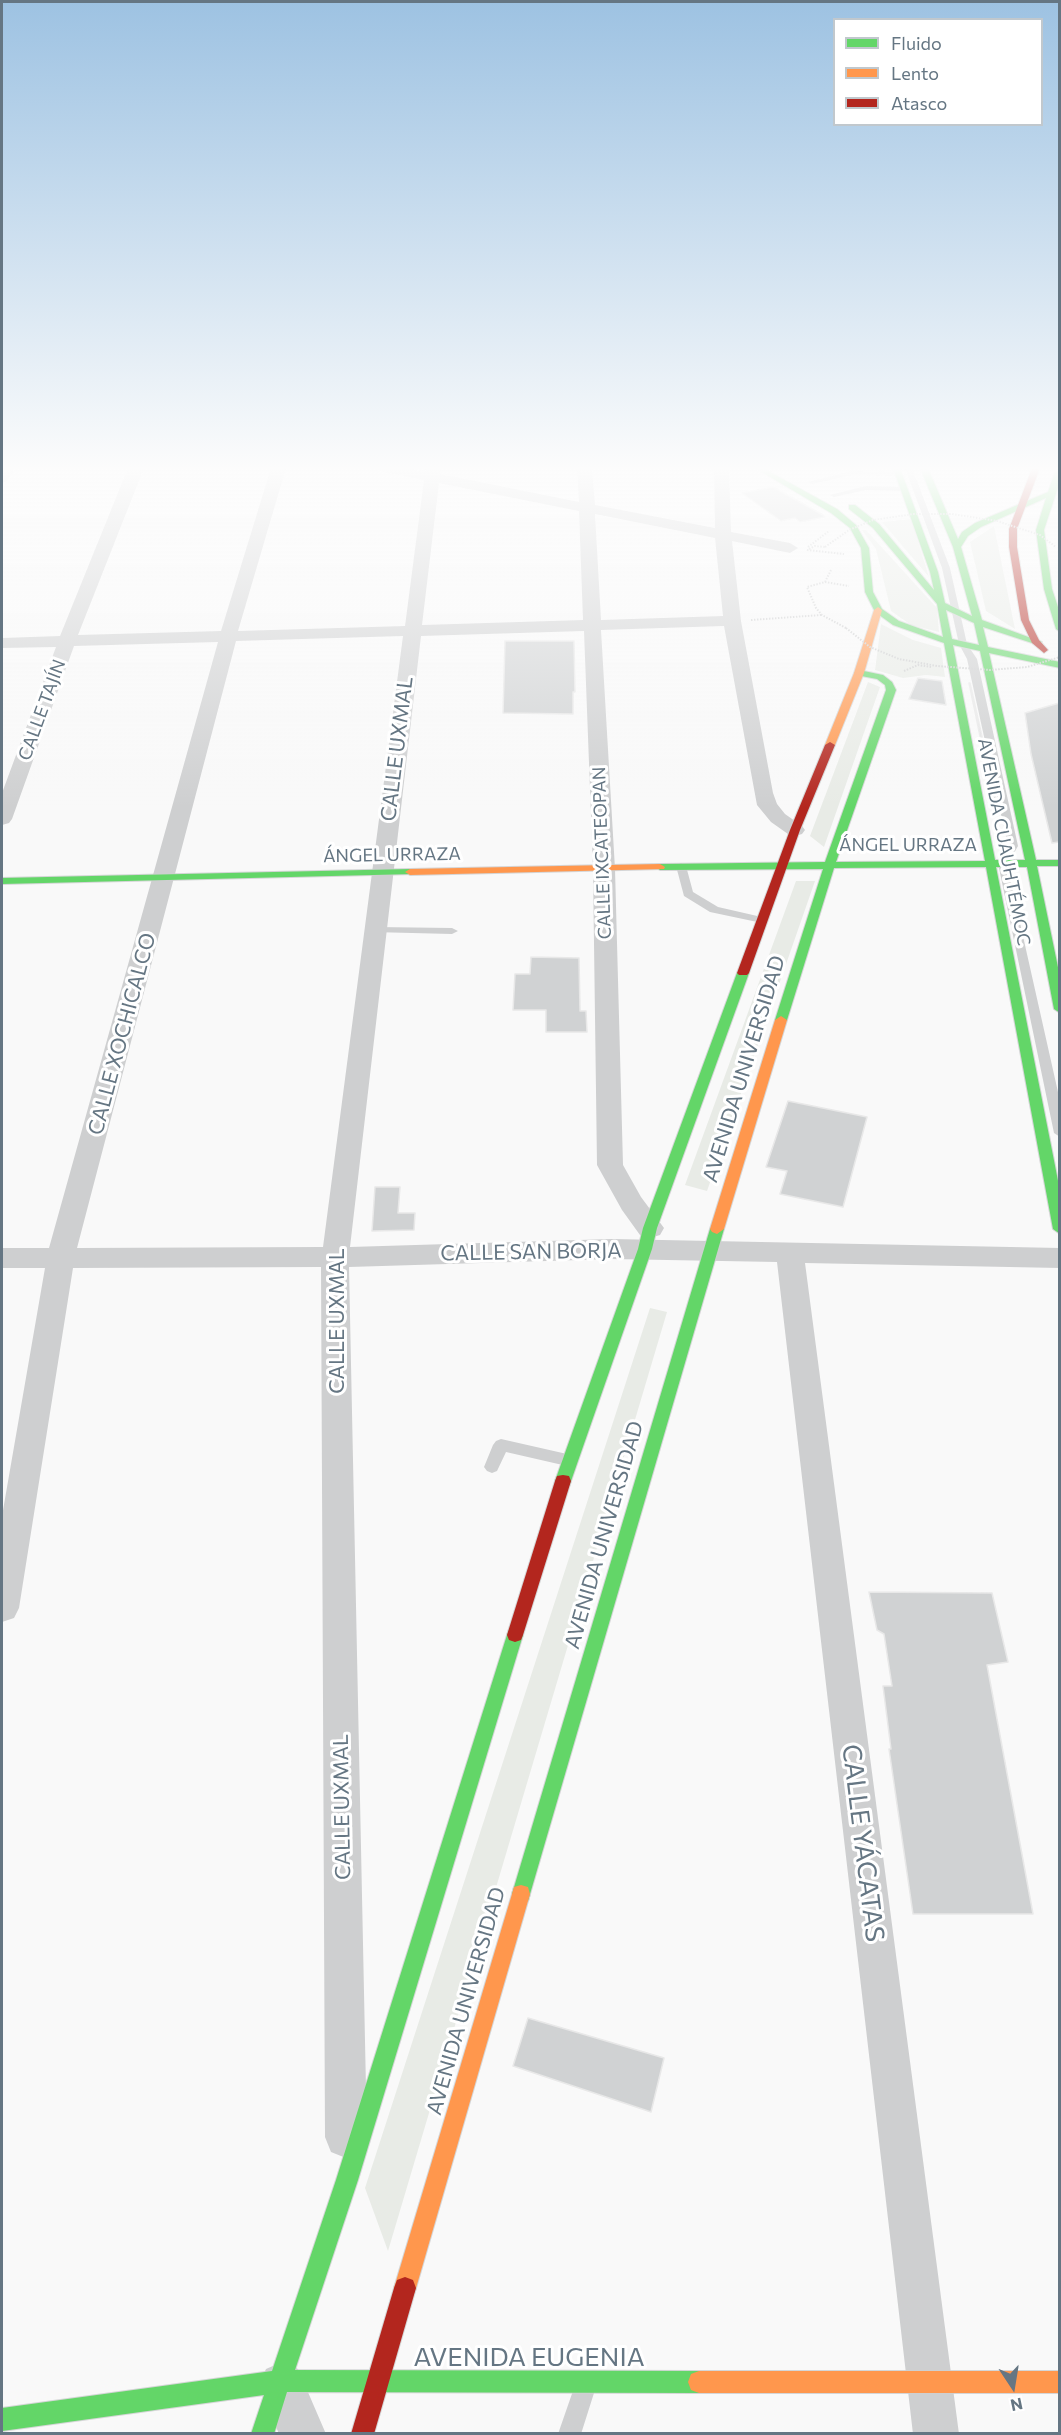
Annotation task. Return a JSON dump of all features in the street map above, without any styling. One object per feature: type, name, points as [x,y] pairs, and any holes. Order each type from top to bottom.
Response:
[{"type":"main road","points":[[868,582],[868,589],[878,610],[896,623],[947,641],[984,650],[1059,658]]},
{"type":"main road","points":[[924,582],[947,608],[978,622],[1035,641],[1059,658]]},
{"type":"main road","name":"AVENIDA CUAUHTÉMOC","points":[[937,582],[947,608],[947,641],[997,863],[1059,1229]]},
{"type":"main road","name":"AVENIDA CUAUHTÉMOC","points":[[967,582],[978,622],[1031,862],[1047,920],[1059,1008]]},
{"type":"main road","points":[[1019,582],[1025,620],[1035,641]]},
{"type":"main road","points":[[1047,582],[1059,629]]},
{"type":"main road","name":"AVENIDA UNIVERSIDAD","points":[[262,2433],[347,2180],[569,1461],[795,830],[859,673],[878,610]]},
{"type":"main road","name":"AVENIDA UNIVERSIDAD","points":[[362,2433],[710,1251],[830,864],[891,690],[889,684],[880,678],[859,673]]},
{"type":"main road","name":"ÁNGEL URRAZA","points":[[2,881],[783,864],[1059,863]]},
{"type":"main road","name":"AVENIDA EUGENIA","points":[[2,2420],[280,2381],[929,2380],[1059,2382]]},
{"type":"street","name":"CALLE TAJÍN","points":[[2,819],[91,582]]},
{"type":"street","name":"CALLE XOCHICALCO","points":[[2,1608],[61,1256],[244,582]]},
{"type":"street","name":"CALLE UXMAL","points":[[347,2180],[335,1257],[418,582]]},
{"type":"street","name":"CALLE IXCATEOPAN","points":[[590,582],[604,869],[610,1165],[647,1238]]},
{"type":"street","points":[[728,582],[732,621],[763,794],[767,805],[778,818],[795,830]]},
{"type":"street","points":[[2,643],[732,621]]},
{"type":"street","name":"CALLE SAN BORJA","points":[[2,1258],[61,1256],[335,1257],[647,1238],[710,1251],[1059,1258]]},
{"type":"street","name":"CALLE YÁCATAS","points":[[790,1252],[936,2433]]},
{"type":"street","points":[[280,2381],[303,2433]]},
{"type":"lane","points":[[946,582],[947,608],[972,659],[1013,846],[997,863]]},
{"type":"lane","points":[[963,644],[956,655],[992,846],[1059,1133]]},
{"type":"lane","points":[[681,866],[688,894],[714,910],[762,920]]},
{"type":"lane","points":[[376,930],[452,931]]},
{"type":"lane","points":[[492,1467],[501,1445],[569,1461]]},
{"type":"lane","points":[[569,2433],[586,2382]]},
{"type":"path","points":[[868,589],[825,582],[807,587],[816,608],[822,615],[846,628],[870,647],[899,659],[937,666],[990,670],[1028,667],[1059,658]]},
{"type":"path","points":[[732,621],[822,615]]},
{"type":"path","points":[[909,669],[918,665],[936,668],[937,666]]},
{"type":"shaded area","points":[[884,582],[913,582],[937,608],[939,632],[911,625],[891,611]]},
{"type":"shaded area","points":[[979,582],[1005,582],[1015,629],[986,611]]},
{"type":"shaded area","points":[[881,624],[913,640],[941,648],[945,677],[926,675],[903,678],[875,670]]},
{"type":"shaded area","points":[[868,682],[880,687],[824,847],[810,836]]},
{"type":"shaded area","points":[[796,881],[815,881],[707,1191],[685,1185]]},
{"type":"shaded area","points":[[650,1308],[667,1312],[388,2251],[365,2188]]},
{"type":"building","points":[[505,641],[574,641],[573,714],[503,713]]},
{"type":"building","points":[[918,678],[942,681],[946,705],[909,699]]},
{"type":"building","points":[[970,683],[999,813],[996,813]]},
{"type":"building","points":[[1059,703],[1059,842],[1052,843],[1031,754],[1025,713]]},
{"type":"building","points":[[531,957],[579,958],[580,1011],[586,1011],[587,1032],[546,1032],[546,1010],[513,1010],[515,974],[530,974]]},
{"type":"building","points":[[788,1101],[867,1117],[843,1207],[780,1194],[787,1171],[766,1167]]},
{"type":"building","points":[[375,1187],[400,1187],[398,1213],[415,1213],[414,1230],[372,1231]]},
{"type":"building","points":[[869,1592],[992,1593],[1008,1662],[987,1665],[1033,1914],[913,1914],[889,1749],[891,1749],[883,1686],[892,1686],[884,1634],[877,1630]]},
{"type":"building","points":[[528,2018],[664,2058],[651,2112],[513,2066]]},
{"type":"traffic: fast","points":[[868,582],[869,592],[878,610],[896,623],[947,641],[1060,665]]},
{"type":"traffic: fast","points":[[922,582],[941,604],[978,622],[1038,642]]},
{"type":"traffic: fast","points":[[936,582],[1060,1229]]},
{"type":"traffic: fast","points":[[967,582],[978,622],[1031,862],[1060,1009]]},
{"type":"traffic: fast","points":[[1047,582],[1060,629]]},
{"type":"traffic: fast","points":[[781,1020],[830,863],[891,690],[889,684],[880,677],[859,673]]},
{"type":"traffic: fast","points":[[660,867],[1060,863]]},
{"type":"traffic: fast","points":[[2,881],[410,872]]},
{"type":"traffic: fast","points":[[563,1481],[645,1249],[650,1228],[743,973]]},
{"type":"traffic: fast","points":[[521,1894],[717,1229]]},
{"type":"traffic: fast","points":[[262,2434],[347,2180],[515,1635]]},
{"type":"traffic: fast","points":[[2,2420],[280,2381],[699,2382]]},
{"type":"traffic: slow","points":[[830,745],[859,673],[878,610]]},
{"type":"traffic: slow","points":[[410,872],[660,867]]},
{"type":"traffic: slow","points":[[717,1229],[781,1020]]},
{"type":"traffic: slow","points":[[405,2288],[521,1894]]},
{"type":"traffic: slow","points":[[699,2382],[1060,2382]]},
{"type":"traffic: jam","points":[[1019,582],[1025,620],[1035,641],[1044,650]]},
{"type":"traffic: jam","points":[[743,973],[795,830],[830,745]]},
{"type":"traffic: jam","points":[[515,1635],[563,1481]]},
{"type":"traffic: jam","points":[[362,2434],[405,2288]]}]
